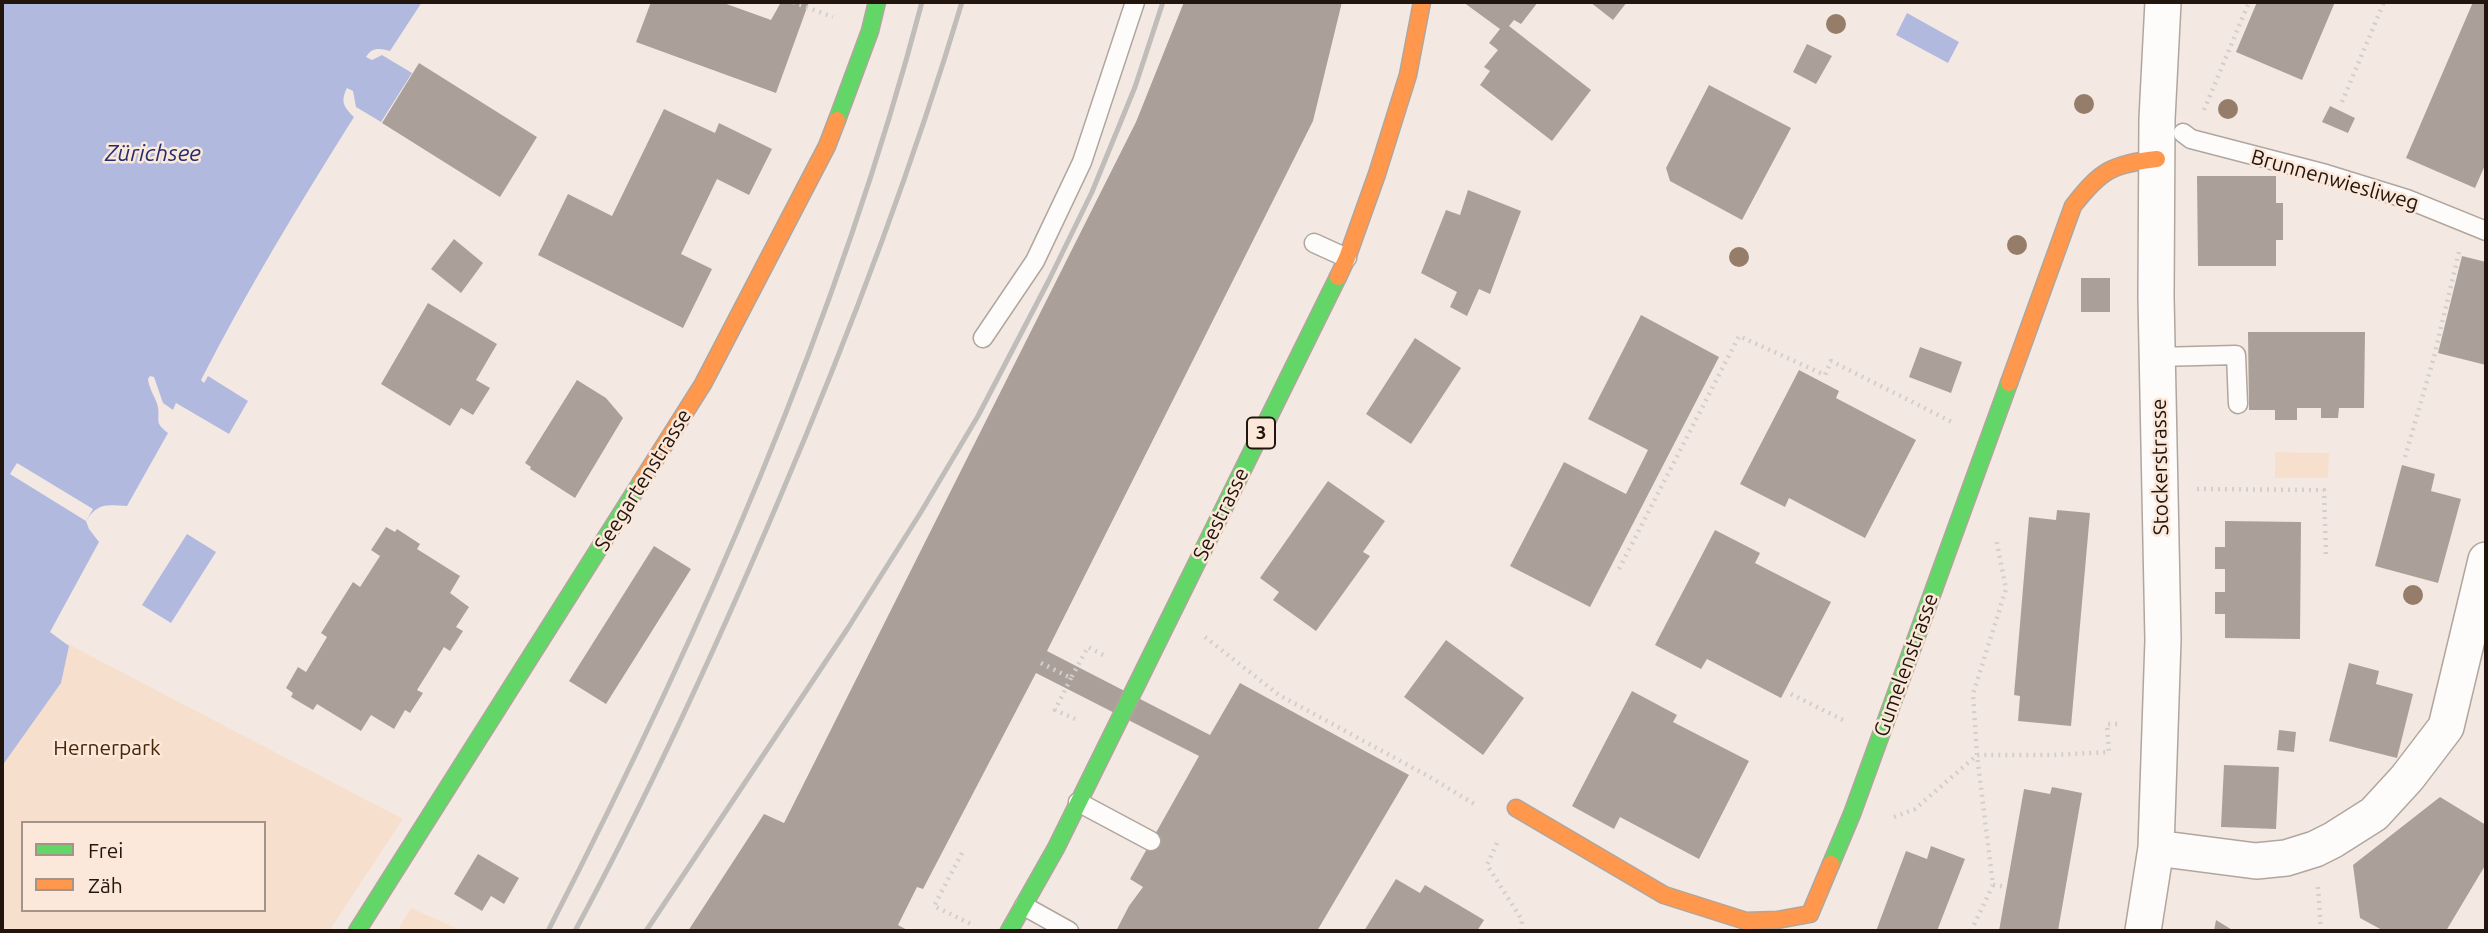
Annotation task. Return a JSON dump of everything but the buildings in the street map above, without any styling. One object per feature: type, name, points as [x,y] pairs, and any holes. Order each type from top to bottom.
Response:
[{"type":"street","name":"Seegartenstrasse","points":[[357,931],[703,384],[827,146],[870,31],[877,2]]},
{"type":"street","name":"Seestrasse","points":[[1009,931],[1078,802],[1347,258],[1408,75],[1422,2]]},
{"type":"street","name":"Stockerstrasse","points":[[2143,931],[2155,848],[2163,640],[2157,357],[2157,159],[2163,2]]},
{"type":"street","name":"Gumelenstrasse","points":[[1516,808],[1664,895],[1746,921],[1777,920],[1810,914],[1852,814],[2073,206],[2091,182],[2103,172],[2119,164],[2157,159]]},
{"type":"street","points":[[2155,848],[2256,861],[2286,858],[2315,849],[2374,814],[2407,778],[2446,727],[2486,560]]},
{"type":"lane","points":[[983,338],[1035,261],[1082,162],[1135,2]]},
{"type":"lane","name":"Brunnenwiesliweg","points":[[2187,136],[2407,199],[2486,231]]},
{"type":"lane","points":[[1314,243],[1347,258]]},
{"type":"lane","points":[[2157,357],[2236,355],[2238,404]]},
{"type":"lane","points":[[1078,802],[1151,841]]},
{"type":"lane","points":[[1024,906],[1069,931]]},
{"type":"path","points":[[2187,136],[2249,2]]},
{"type":"path","points":[[2342,102],[2384,2]]},
{"type":"path","points":[[2405,457],[2434,357],[2465,222]]},
{"type":"path","points":[[1619,569],[1739,336],[1825,375],[1831,360],[1987,440]]},
{"type":"path","points":[[2190,489],[2324,489],[2326,556]]},
{"type":"path","points":[[1971,931],[1993,885],[1977,755],[1973,694],[2006,589],[1994,526]]},
{"type":"path","points":[[1201,634],[1279,695],[1428,776],[1507,824]]},
{"type":"path","points":[[1082,722],[1055,710],[1071,678],[1088,647],[1114,661]]},
{"type":"path","points":[[1041,663],[1071,678]]},
{"type":"path","points":[[1791,694],[1849,723]]},
{"type":"path","points":[[1275,702],[1279,695]]},
{"type":"path","points":[[1852,814],[1893,818],[1915,809],[1977,755],[2109,752],[2107,724],[2130,724]]},
{"type":"path","points":[[1516,808],[1487,865],[1522,920],[1521,931]]},
{"type":"path","points":[[962,853],[934,906],[976,927]]},
{"type":"path","points":[[1993,885],[2007,887]]},
{"type":"green space","points":[[2275,452],[2329,453],[2328,478],[2275,478]]},
{"type":"green space","name":"Hernerpark","points":[[66,643],[403,819],[329,931],[2,931],[2,761]]},
{"type":"green space","points":[[411,908],[463,931],[397,931]]},
{"type":"water","name":"Zürichsee","points":[[2,2],[422,2],[390,51],[376,49],[366,57],[372,60],[382,55],[412,73],[381,122],[356,107],[353,91],[347,88],[344,104],[354,117],[274,247],[201,380],[204,383],[208,376],[248,401],[229,434],[176,403],[173,410],[163,403],[154,377],[150,376],[148,379],[158,407],[158,422],[168,433],[127,506],[108,505],[99,508],[86,521],[99,542],[50,632],[69,646],[61,683],[2,766]]},
{"type":"water","points":[[1907,13],[1959,42],[1948,63],[1896,35]]},
{"type":"water","points":[[187,534],[216,552],[171,623],[142,605]]},
{"type":"pier","points":[[17,463],[93,509],[86,521],[10,474]]},
{"type":"railway","points":[[548,931],[659,706],[760,477],[849,242],[888,123],[922,2]]},
{"type":"railway","points":[[575,931],[630,826],[681,719],[731,611],[804,440],[854,317],[900,192],[962,2]]},
{"type":"railway","points":[[646,931],[848,628],[978,416],[1092,192],[1135,87],[1163,2]]},
{"type":"traffic: fast","points":[[837,120],[870,31],[877,2]]},
{"type":"traffic: fast","points":[[1009,931],[1056,848],[1338,277]]},
{"type":"traffic: fast","points":[[1831,864],[1852,814],[2009,383]]},
{"type":"traffic: fast","points":[[357,931],[641,482]]},
{"type":"traffic: slow","points":[[1338,277],[1377,174],[1408,75],[1422,2]]},
{"type":"traffic: slow","points":[[641,482],[703,384],[827,146],[837,120]]},
{"type":"traffic: slow","points":[[2009,383],[2073,206],[2092,184],[2109,171],[2129,163],[2157,159]]},
{"type":"traffic: slow","points":[[1516,808],[1664,895],[1746,921],[1777,920],[1810,914],[1831,864]]}]
